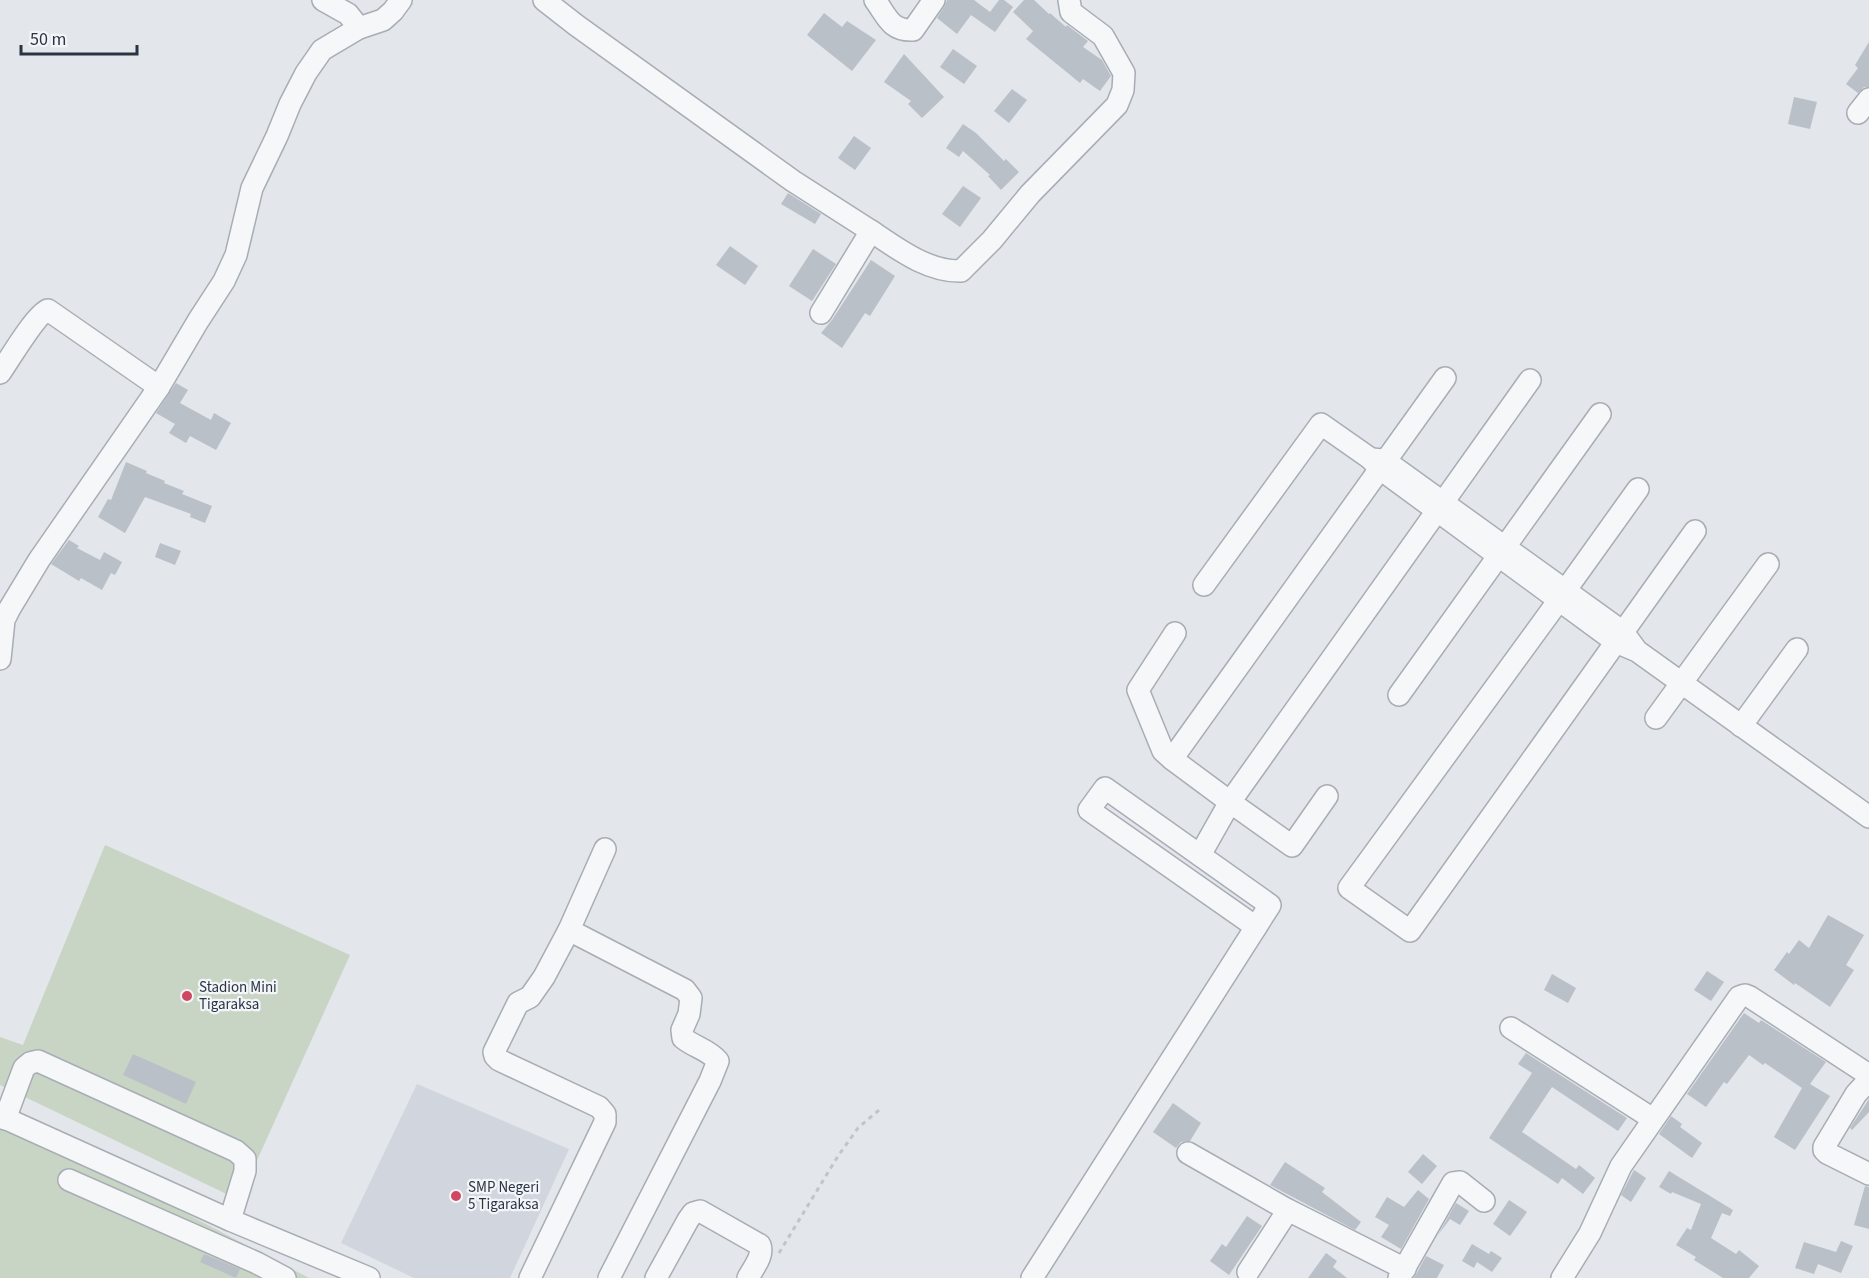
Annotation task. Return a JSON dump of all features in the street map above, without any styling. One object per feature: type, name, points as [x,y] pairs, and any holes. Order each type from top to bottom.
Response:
[{"type":"street","points":[[323,0],[348,14],[359,28]]},
{"type":"street","points":[[0,651],[4,620],[39,560],[159,387],[231,269],[252,188],[306,73],[322,50],[359,28],[383,20],[401,0]]},
{"type":"street","points":[[544,0],[793,181],[905,254],[941,270],[961,271],[992,240],[1030,194],[1117,105],[1123,90],[1124,74],[1103,36],[1071,12],[1069,0]]},
{"type":"street","points":[[874,0],[888,20],[904,31],[913,30],[934,0]]},
{"type":"street","points":[[821,313],[871,231]]},
{"type":"street","points":[[0,373],[36,320],[48,310],[159,387]]},
{"type":"street","points":[[1172,759],[1378,462],[1445,378]]},
{"type":"street","points":[[1200,855],[1230,802],[1530,380]]},
{"type":"street","points":[[1399,695],[1600,414]]},
{"type":"street","points":[[1204,585],[1321,424],[1502,551],[1869,818]]},
{"type":"street","points":[[1638,489],[1349,888],[1410,931],[1695,531]]},
{"type":"street","points":[[1656,718],[1768,564]]},
{"type":"street","points":[[1175,633],[1138,690],[1163,752],[1292,846],[1327,796]]},
{"type":"street","points":[[1741,726],[1797,649]]},
{"type":"street","points":[[1032,1278],[1256,927],[1270,905],[1105,788],[1089,810],[1256,927]]},
{"type":"street","points":[[530,1278],[606,1122],[606,1114],[599,1107],[499,1060],[494,1052],[516,1006],[534,992],[569,930],[605,849]]},
{"type":"street","points":[[569,930],[685,990],[691,998],[689,1014],[682,1030],[683,1038],[713,1055],[718,1061],[710,1081],[609,1278]]},
{"type":"street","points":[[1562,1278],[1590,1233],[1621,1166],[1739,997],[1745,995],[1750,997],[1869,1075]]},
{"type":"street","points":[[1511,1028],[1653,1119]]},
{"type":"street","points":[[230,1220],[245,1171],[245,1159],[236,1151],[38,1061],[24,1068],[3,1118],[230,1220],[369,1278]]},
{"type":"street","points":[[1869,1080],[1856,1094],[1824,1150],[1869,1174]]},
{"type":"street","points":[[1188,1153],[1402,1274],[1453,1183],[1460,1182],[1485,1201]]},
{"type":"street","points":[[69,1180],[253,1270],[285,1278]]},
{"type":"street","points":[[1248,1272],[1288,1210]]},
{"type":"street","points":[[656,1278],[688,1220],[700,1211],[760,1245],[762,1249],[760,1256],[748,1278]]},
{"type":"path","points":[[776,1258],[838,1156],[858,1128],[879,1110]]},
{"type":"shaded area","name":"SMP Negeri 5 Tigaraksa","points":[[417,1084],[569,1149],[510,1278],[414,1278],[341,1243]]},
{"type":"green space","name":"Stadion Mini Tigaraksa","points":[[105,845],[350,955],[239,1200],[0,1085],[0,1037],[23,1045]]},
{"type":"green space","points":[[0,1125],[166,1203],[309,1278],[0,1278]]},
{"type":"building","points":[[947,0],[974,0],[990,12],[999,0],[1004,0],[1013,7],[995,32],[971,15],[957,34],[937,18]]},
{"type":"building","points":[[1024,0],[1034,0],[1066,27],[1067,25],[1088,41],[1083,47],[1102,60],[1111,76],[1100,91],[1083,79],[1080,83],[1026,39],[1033,31],[1013,12]]},
{"type":"building","points":[[824,13],[842,27],[847,21],[876,40],[852,71],[807,35]]},
{"type":"building","points":[[1869,42],[1869,87],[1864,87],[1858,93],[1846,84],[1858,68],[1855,65]]},
{"type":"building","points":[[953,49],[977,66],[964,84],[940,67]]},
{"type":"building","points":[[904,54],[944,97],[922,118],[908,104],[911,101],[884,82]]},
{"type":"building","points":[[1012,89],[1027,100],[1009,123],[994,111]]},
{"type":"building","points":[[1794,97],[1817,102],[1810,129],[1788,124]]},
{"type":"building","points":[[963,124],[1019,172],[1001,190],[988,176],[990,175],[963,151],[959,157],[946,148]]},
{"type":"building","points":[[854,136],[871,148],[855,170],[838,158]]},
{"type":"building","points":[[963,186],[981,198],[960,227],[942,214]]},
{"type":"building","points":[[788,193],[821,214],[815,224],[781,204]]},
{"type":"building","points":[[730,246],[758,266],[745,285],[716,265]]},
{"type":"building","points":[[813,249],[836,264],[812,301],[789,286]]},
{"type":"building","points":[[871,260],[895,276],[870,316],[865,313],[842,348],[821,333]]},
{"type":"building","points":[[176,383],[188,390],[180,403],[211,420],[214,413],[231,423],[216,450],[190,436],[186,443],[169,433],[175,424],[156,413]]},
{"type":"building","points":[[126,462],[184,491],[182,494],[212,506],[205,523],[190,517],[191,514],[145,497],[125,533],[98,517],[108,499],[111,500]]},
{"type":"building","points":[[69,540],[79,546],[77,548],[100,560],[104,552],[122,562],[115,575],[111,573],[102,590],[81,578],[79,581],[51,564]]},
{"type":"building","points":[[160,543],[181,551],[175,565],[155,557]]},
{"type":"building","points":[[1828,915],[1864,935],[1846,965],[1854,970],[1830,1007],[1774,970],[1799,940],[1809,948]]},
{"type":"building","points":[[1707,971],[1724,982],[1711,1001],[1694,990]]},
{"type":"building","points":[[1552,974],[1576,988],[1568,1003],[1544,990]]},
{"type":"building","points":[[1744,1013],[1759,1023],[1761,1020],[1826,1062],[1810,1084],[1830,1096],[1795,1150],[1774,1137],[1802,1088],[1765,1063],[1763,1065],[1749,1055],[1727,1084],[1724,1082],[1706,1107],[1687,1094]]},
{"type":"building","points":[[1526,1053],[1627,1118],[1618,1131],[1552,1087],[1522,1132],[1576,1169],[1579,1165],[1595,1178],[1583,1194],[1562,1178],[1558,1184],[1489,1138],[1532,1073],[1518,1064]]},
{"type":"building","points":[[133,1054],[196,1082],[186,1104],[123,1075]]},
{"type":"building","points":[[1869,1099],[1869,1112],[1852,1130],[1850,1128]]},
{"type":"building","points":[[1173,1103],[1201,1123],[1190,1141],[1181,1142],[1176,1148],[1153,1132]]},
{"type":"building","points":[[1671,1116],[1682,1124],[1680,1127],[1702,1143],[1692,1158],[1659,1134]]},
{"type":"building","points":[[1423,1154],[1437,1166],[1422,1184],[1408,1172]]},
{"type":"building","points":[[1285,1162],[1325,1188],[1322,1192],[1361,1222],[1355,1230],[1270,1185]]},
{"type":"building","points":[[1634,1170],[1646,1178],[1631,1202],[1621,1195]]},
{"type":"building","points":[[1669,1171],[1733,1210],[1730,1216],[1722,1213],[1711,1238],[1736,1254],[1739,1250],[1759,1266],[1749,1278],[1723,1278],[1694,1260],[1696,1257],[1676,1245],[1687,1228],[1691,1230],[1701,1204],[1672,1192],[1671,1194],[1659,1187]]},
{"type":"building","points":[[1865,1186],[1869,1187],[1869,1229],[1854,1225]]},
{"type":"building","points":[[1418,1190],[1429,1199],[1401,1249],[1381,1237],[1389,1225],[1375,1217],[1387,1197],[1404,1207]]},
{"type":"building","points":[[1509,1200],[1527,1212],[1510,1236],[1493,1224]]},
{"type":"building","points":[[1456,1203],[1469,1211],[1460,1225],[1450,1219],[1438,1235]]},
{"type":"building","points":[[1247,1216],[1262,1226],[1229,1275],[1210,1261],[1222,1244],[1226,1247]]},
{"type":"building","points":[[1841,1241],[1853,1246],[1841,1273],[1818,1264],[1814,1274],[1795,1268],[1804,1242],[1836,1252]]},
{"type":"building","points":[[1472,1244],[1489,1254],[1491,1251],[1502,1258],[1492,1272],[1477,1262],[1474,1268],[1462,1261]]},
{"type":"building","points":[[1326,1253],[1337,1261],[1333,1267],[1347,1278],[1308,1278]]},
{"type":"building","points":[[204,1254],[240,1269],[236,1278],[200,1262]]},
{"type":"building","points":[[1426,1256],[1444,1265],[1437,1278],[1414,1278]]},
{"type":"place","name":"Stadion Mini Tigaraksa","points":[[187,996]]},
{"type":"place","name":"SMP Negeri 5 Tigaraksa","points":[[456,1196]]}]
